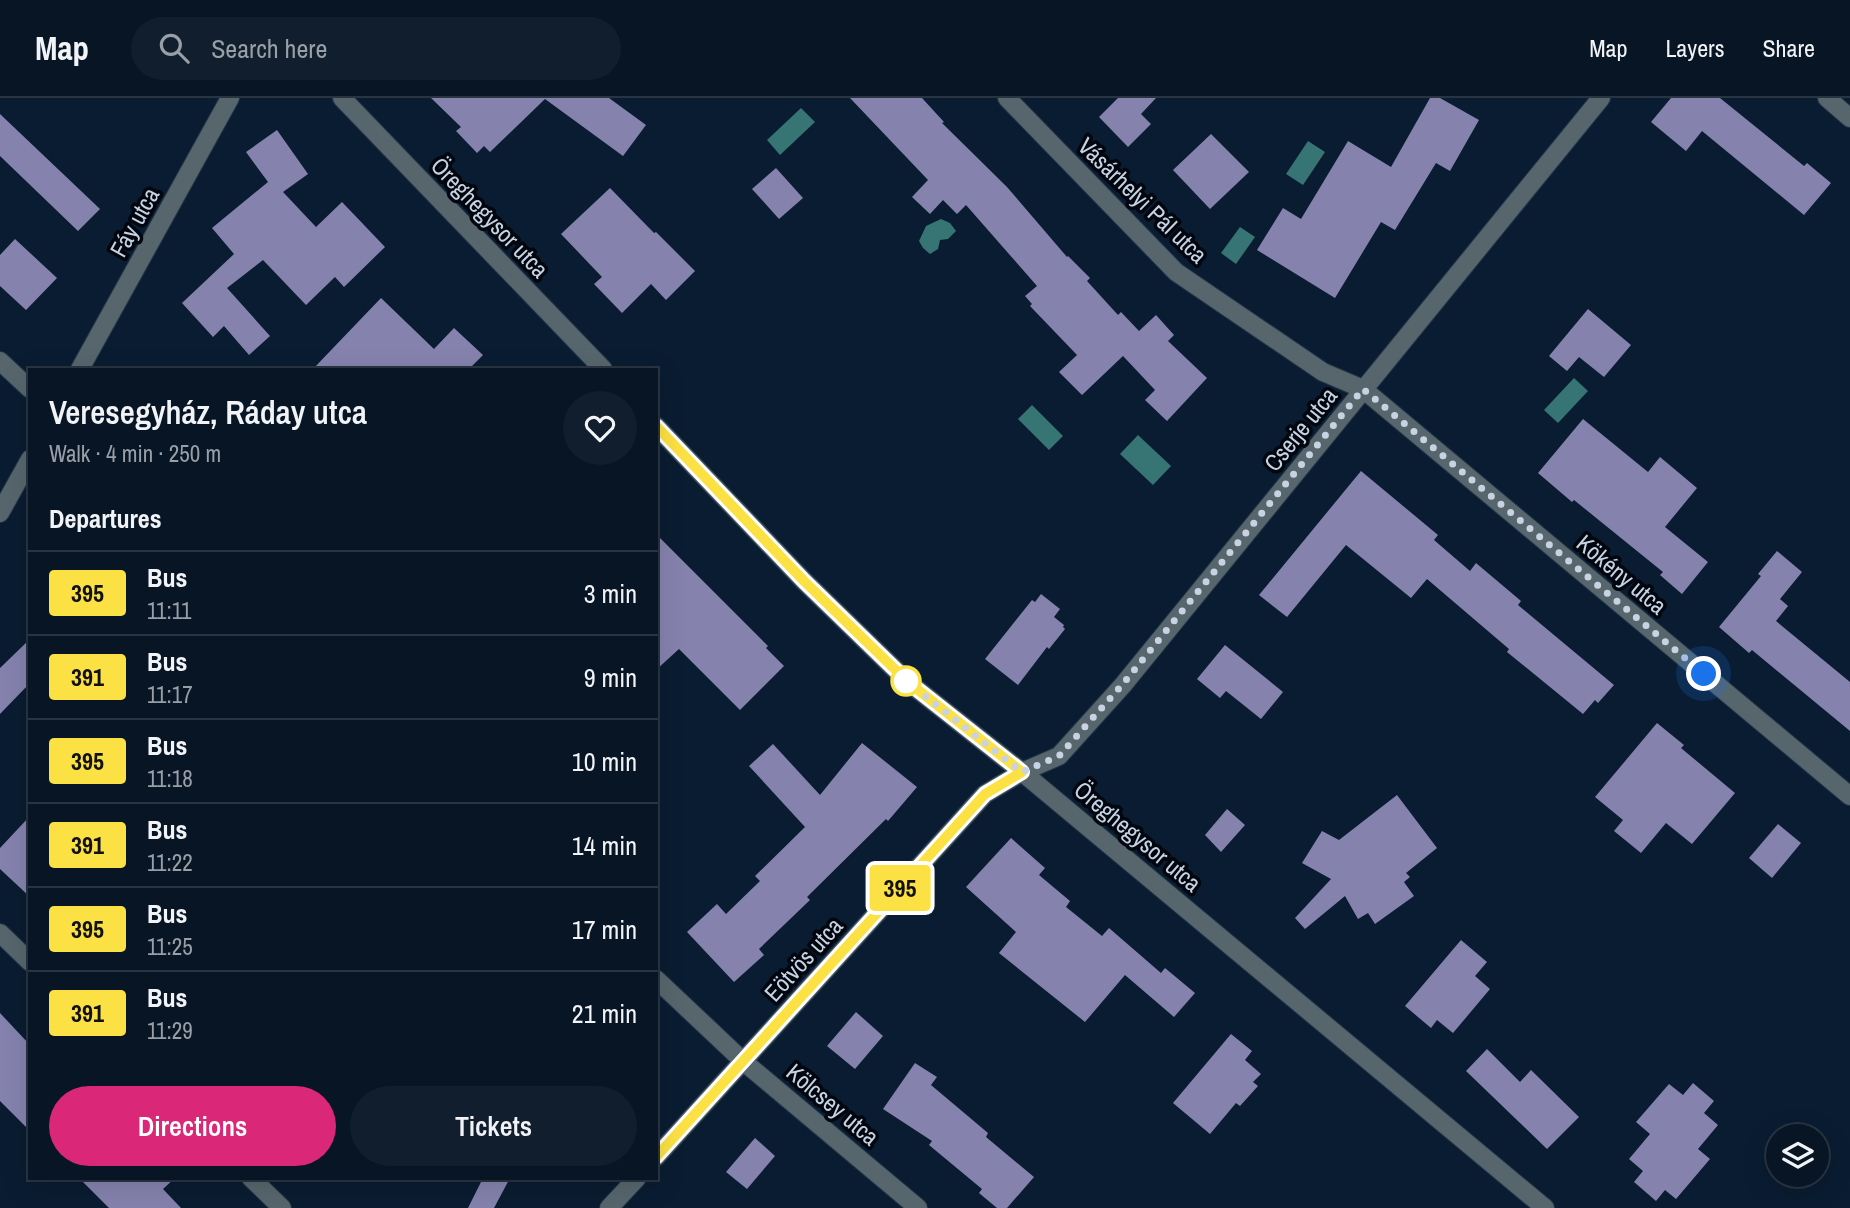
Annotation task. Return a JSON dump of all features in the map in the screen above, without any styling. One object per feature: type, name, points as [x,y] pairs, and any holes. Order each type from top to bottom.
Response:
[{"type":"street","name":"Fáy utca","points":[[81,368],[230,98]]},
{"type":"street","name":"Öreghegysor utca","points":[[342,98],[602,368]]},
{"type":"street","name":"Vásárhelyi Pál utca","points":[[1007,98],[1176,272],[1324,372],[1363,389]]},
{"type":"street","name":"Cserje utca","points":[[1022,772],[1059,756],[1122,685],[1601,98]]},
{"type":"street","points":[[1827,98],[1850,118]]},
{"type":"street","points":[[0,361],[28,387]]},
{"type":"street","name":"Kökény utca","points":[[1363,389],[1850,796]]},
{"type":"street","name":"Öreghegysor utca","points":[[658,428],[804,581],[908,682],[1022,772],[1545,1208]]},
{"type":"street","points":[[0,513],[28,463]]},
{"type":"street","name":"Eötvös utca","points":[[658,1155],[985,794],[1022,772]]},
{"type":"street","points":[[0,933],[28,960]]},
{"type":"street","name":"Kölcsey utca","points":[[658,981],[744,1062],[918,1208]]},
{"type":"street","points":[[253,1180],[282,1208]]},
{"type":"street","points":[[609,1208],[635,1180]]},
{"type":"shaded area","points":[[801,108],[815,122],[780,155],[767,140]]},
{"type":"shaded area","points":[[1308,141],[1325,152],[1303,185],[1286,174]]},
{"type":"shaded area","points":[[941,219],[950,223],[956,231],[948,239],[940,240],[938,249],[930,254],[919,241],[926,226]]},
{"type":"shaded area","points":[[1240,227],[1255,237],[1236,264],[1221,253]]},
{"type":"shaded area","points":[[1574,378],[1588,391],[1558,423],[1544,410]]},
{"type":"shaded area","points":[[1032,405],[1063,436],[1049,450],[1018,419]]},
{"type":"shaded area","points":[[1138,435],[1171,466],[1153,485],[1120,454]]},
{"type":"building","points":[[431,98],[609,98],[646,125],[623,156],[545,99],[490,152],[484,146],[477,153],[456,131],[461,127]]},
{"type":"building","points":[[850,98],[922,98],[944,122],[942,123],[1007,187],[1067,257],[1090,278],[1087,281],[1118,315],[1121,312],[1139,331],[1156,315],[1174,335],[1168,341],[1207,378],[1167,421],[1145,400],[1155,390],[1123,356],[1082,395],[1059,372],[1077,355],[1030,306],[1032,304],[1025,296],[1037,286],[966,205],[957,214],[943,200],[930,214],[912,197],[928,180]]},
{"type":"building","points":[[1118,98],[1156,98],[1141,114],[1151,124],[1128,147],[1099,117]]},
{"type":"building","points":[[1430,98],[1440,98],[1479,120],[1450,171],[1436,163],[1395,230],[1381,222],[1335,298],[1257,250],[1283,208],[1301,219],[1348,141],[1391,167]]},
{"type":"building","points":[[1671,98],[1720,98],[1804,166],[1807,163],[1831,183],[1804,215],[1702,131],[1686,151],[1651,122]]},
{"type":"building","points":[[0,114],[100,209],[78,231],[0,156]]},
{"type":"building","points":[[277,130],[308,174],[283,192],[316,227],[342,202],[385,247],[344,287],[335,277],[306,305],[263,260],[227,288],[270,336],[249,355],[224,326],[213,337],[182,303],[234,254],[212,228],[268,182],[246,152]]},
{"type":"building","points":[[1211,134],[1249,172],[1210,209],[1173,170]]},
{"type":"building","points":[[776,168],[803,198],[779,219],[752,189]]},
{"type":"building","points":[[610,188],[695,271],[666,300],[651,284],[622,313],[594,284],[602,277],[561,234]]},
{"type":"building","points":[[15,239],[57,278],[26,310],[0,286],[0,255]]},
{"type":"building","points":[[381,298],[434,349],[454,328],[483,355],[470,368],[314,368]]},
{"type":"building","points":[[1588,309],[1631,345],[1604,377],[1579,357],[1567,371],[1549,356]]},
{"type":"building","points":[[1583,419],[1648,472],[1660,457],[1697,488],[1665,527],[1708,562],[1682,594],[1660,575],[1663,572],[1538,473]]},
{"type":"building","points":[[1361,471],[1438,535],[1434,540],[1470,571],[1476,563],[1521,601],[1518,605],[1614,685],[1598,703],[1595,700],[1583,714],[1507,652],[1509,649],[1427,579],[1411,598],[1346,545],[1287,617],[1259,595]]},
{"type":"building","points":[[658,536],[768,646],[766,648],[784,666],[740,710],[679,649],[658,668]]},
{"type":"building","points":[[1777,551],[1802,572],[1780,599],[1788,606],[1776,621],[1850,682],[1850,731],[1752,650],[1749,653],[1719,627],[1761,576],[1758,574]]},
{"type":"building","points":[[1041,594],[1060,609],[1054,617],[1065,629],[1049,649],[1047,647],[1018,685],[985,659],[1032,600],[1035,602]]},
{"type":"building","points":[[28,641],[28,685],[0,714],[0,668]]},
{"type":"building","points":[[1225,645],[1283,692],[1261,719],[1226,691],[1220,698],[1197,679]]},
{"type":"building","points":[[1657,723],[1684,745],[1681,748],[1735,793],[1692,844],[1666,823],[1641,853],[1614,831],[1623,820],[1595,797]]},
{"type":"building","points":[[862,743],[917,787],[888,821],[886,819],[807,897],[810,900],[759,949],[764,955],[734,982],[687,932],[717,904],[726,914],[760,881],[755,876],[805,827],[749,766],[773,744],[820,795]]},
{"type":"building","points":[[1397,795],[1437,848],[1406,873],[1410,877],[1404,882],[1414,896],[1375,924],[1368,913],[1358,919],[1345,896],[1305,929],[1295,918],[1331,879],[1302,863],[1322,831],[1339,840]]},
{"type":"building","points":[[1227,809],[1245,825],[1221,852],[1205,835]]},
{"type":"building","points":[[28,818],[28,895],[0,869],[0,848]]},
{"type":"building","points":[[1778,824],[1801,843],[1772,878],[1749,858]]},
{"type":"building","points":[[1011,838],[1045,868],[1039,875],[1070,901],[1066,907],[1102,936],[1109,928],[1161,973],[1165,968],[1195,993],[1174,1017],[1125,975],[1085,1022],[999,953],[1016,932],[966,887]]},
{"type":"building","points":[[1461,940],[1487,962],[1475,976],[1490,989],[1453,1033],[1437,1020],[1431,1028],[1405,1006]]},
{"type":"building","points":[[856,1012],[883,1036],[855,1069],[827,1046]]},
{"type":"building","points":[[0,1013],[28,1043],[28,1129],[0,1101]]},
{"type":"building","points":[[1231,1034],[1252,1051],[1245,1060],[1261,1074],[1253,1082],[1258,1086],[1240,1106],[1236,1103],[1210,1134],[1173,1103]]},
{"type":"building","points":[[1487,1049],[1520,1082],[1531,1070],[1579,1117],[1547,1149],[1466,1071]]},
{"type":"building","points":[[915,1063],[937,1077],[931,1085],[988,1133],[986,1137],[1034,1177],[1007,1208],[997,1208],[979,1193],[982,1189],[929,1145],[932,1141],[883,1109]]},
{"type":"building","points":[[1693,1083],[1714,1101],[1704,1113],[1718,1125],[1698,1149],[1710,1159],[1676,1199],[1665,1190],[1656,1201],[1634,1182],[1643,1171],[1629,1159],[1650,1134],[1636,1122],[1669,1084],[1683,1095]]},
{"type":"building","points":[[755,1138],[775,1156],[747,1189],[726,1172]]},
{"type":"building","points":[[81,1180],[173,1180],[163,1189],[181,1208],[109,1208]]},
{"type":"building","points":[[482,1180],[509,1180],[494,1208],[468,1208]]},
{"type":"bus line","name":"395","points":[[658,428],[804,581],[908,682],[1022,772],[985,794],[658,1155]]},
{"type":"route","points":[[906,681],[1022,772],[1059,756],[1122,685],[1363,389],[1704,674]]}]
